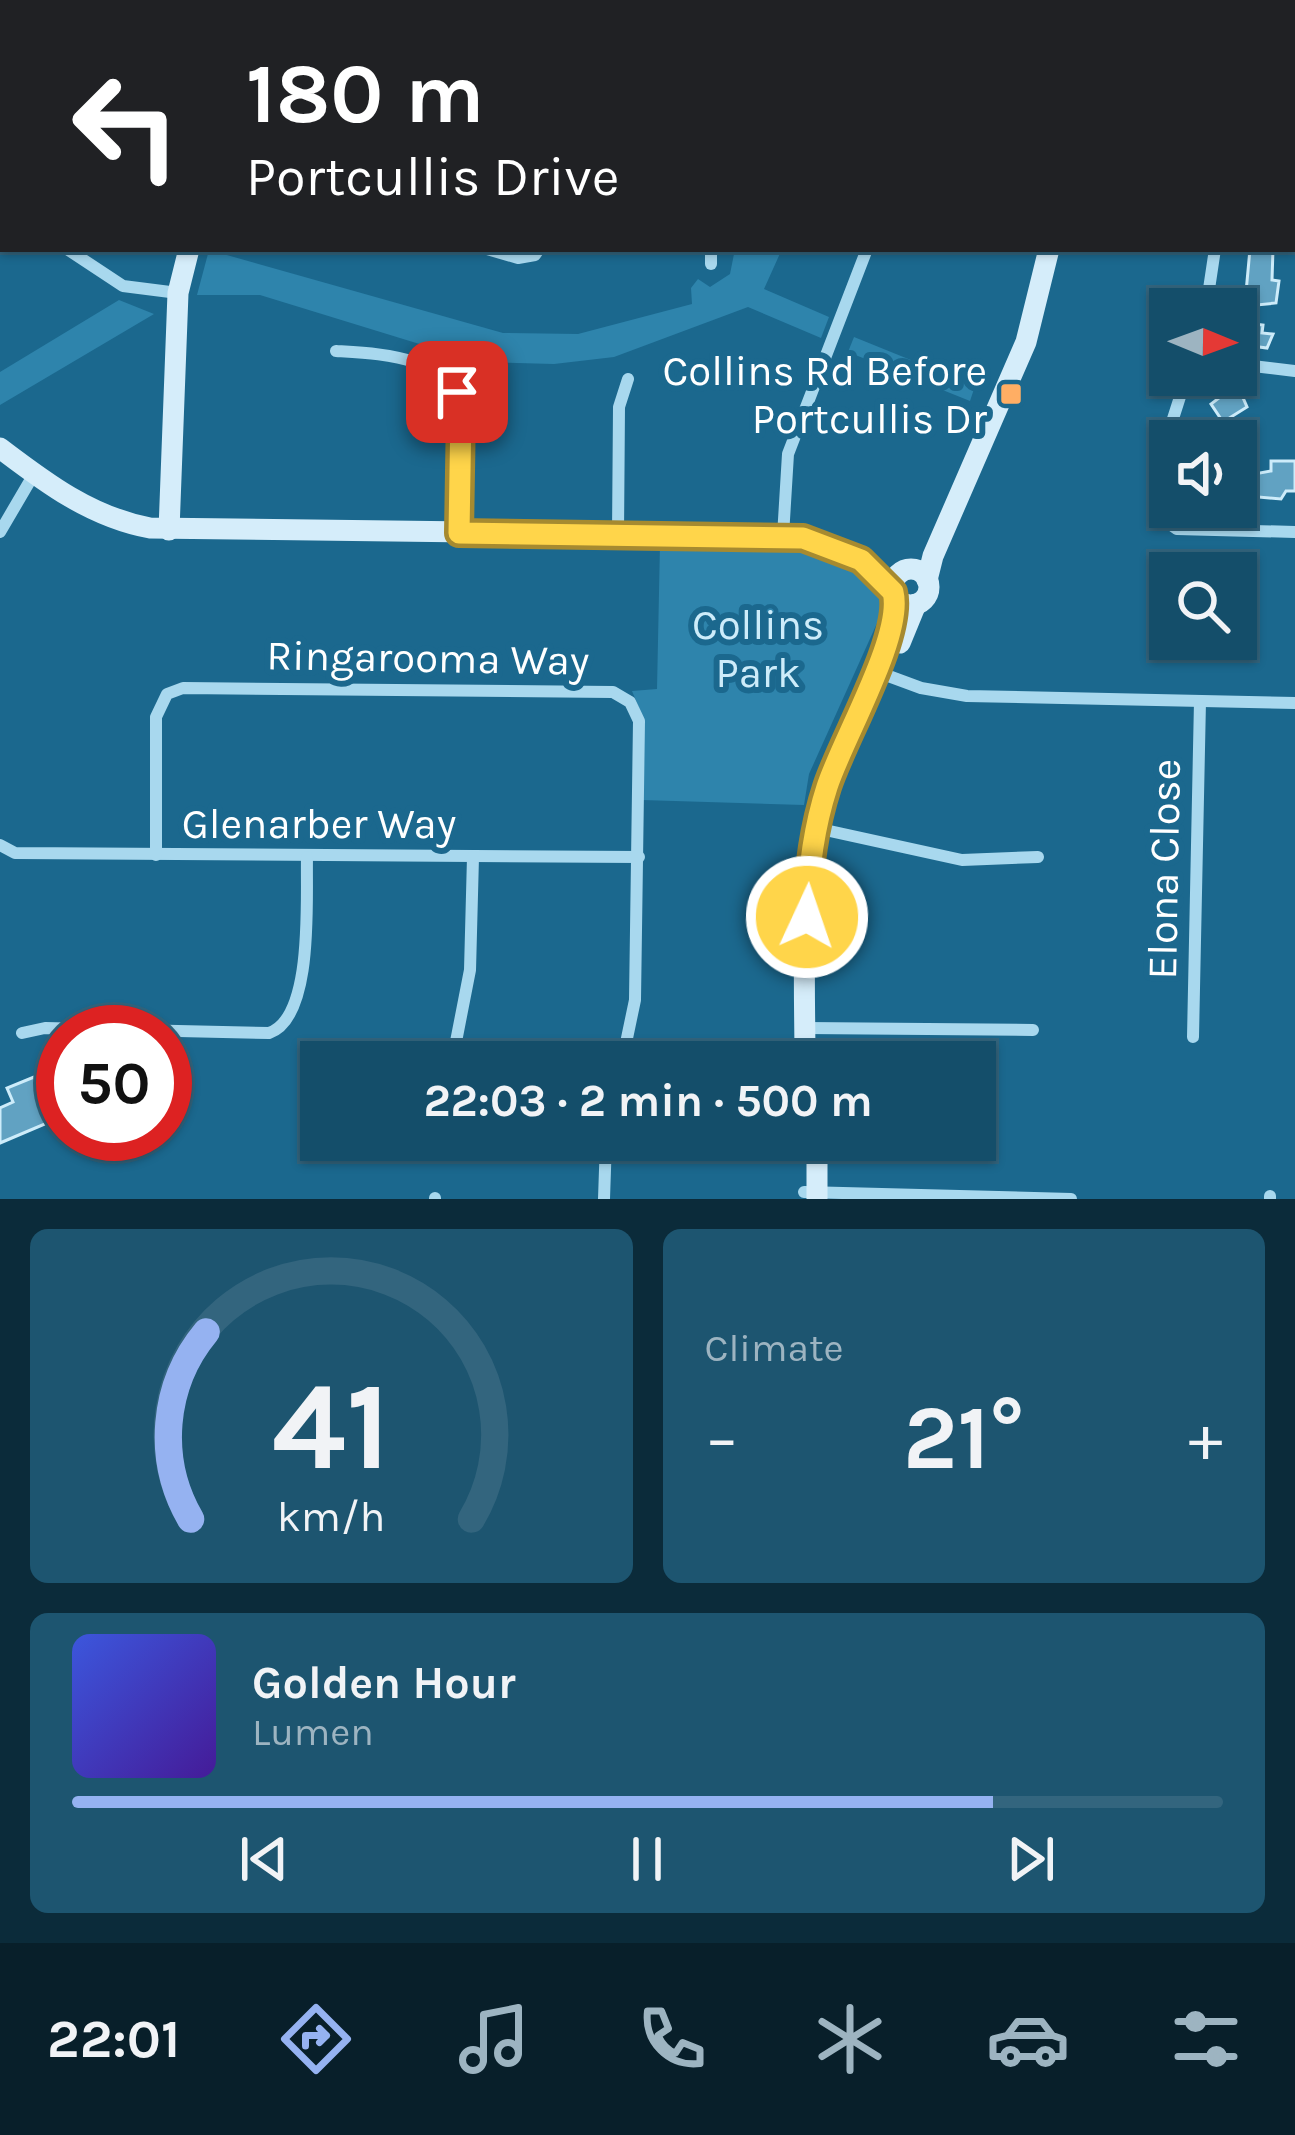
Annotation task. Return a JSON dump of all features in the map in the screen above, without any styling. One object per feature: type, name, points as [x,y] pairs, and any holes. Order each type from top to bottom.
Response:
[{"type":"main road","points":[[169,530],[178,293],[188,252]]},
{"type":"main road","points":[[914,573],[1011,343],[1035,252]]},
{"type":"main road","points":[[809,1041],[823,830],[880,673],[901,598],[895,578],[914,573],[933,556],[1026,342],[1048,252]]},
{"type":"main road","points":[[0,448],[93,511],[169,530],[783,536],[819,542],[861,560],[914,573],[927,594],[901,598]]},
{"type":"main road","points":[[861,560],[901,598]]},
{"type":"main road","points":[[812,1028],[814,1041]]},
{"type":"main road","points":[[807,1161],[811,1196]]},
{"type":"main road","points":[[811,1196],[815,1161]]},
{"type":"street","points":[[72,252],[123,286],[178,293]]},
{"type":"street","points":[[497,252],[518,258],[537,252]]},
{"type":"street","points":[[783,536],[788,454],[866,252]]},
{"type":"street","points":[[1209,288],[1215,252]]},
{"type":"street","points":[[336,351],[378,354],[447,377],[461,411],[459,533]]},
{"type":"street","points":[[1257,366],[1295,371]]},
{"type":"street","points":[[618,534],[619,406],[628,379]]},
{"type":"street","points":[[1180,396],[1153,481],[1156,514],[1177,529],[1295,532]]},
{"type":"street","points":[[0,532],[34,474]]},
{"type":"street","points":[[880,673],[921,688],[967,696],[1295,703]]},
{"type":"street","name":"Ringarooma Way","points":[[156,855],[156,717],[167,694],[183,688],[613,692],[630,702],[639,721],[634,1000],[626,1041]]},
{"type":"street","name":"Elona Close","points":[[1193,1037],[1200,701]]},
{"type":"street","points":[[823,830],[962,860],[1038,856]]},
{"type":"street","name":"Glenarber Way","points":[[0,845],[15,853],[639,857]]},
{"type":"street","points":[[22,1033],[45,1028],[269,1033],[281,1029],[291,1018],[306,949],[307,857]]},
{"type":"street","points":[[456,1041],[470,970],[472,857]]},
{"type":"street","points":[[812,1028],[1033,1030]]},
{"type":"street","points":[[604,1199],[605,1161]]},
{"type":"street","points":[[811,1196],[1071,1199]]},
{"type":"green space","points":[[208,252],[216,252],[503,333],[578,334],[692,304],[691,288],[698,279],[710,287],[730,274],[734,252],[781,252],[764,289],[829,317],[821,338],[748,307],[614,357],[554,364],[478,362],[260,295],[197,295]]},
{"type":"green space","points":[[119,300],[154,314],[0,405],[0,372]]},
{"type":"green space","points":[[854,337],[975,386],[970,401],[848,352]]},
{"type":"green space","name":"Collins Park","points":[[660,544],[781,544],[856,569],[887,601],[809,774],[804,805],[642,800],[644,720],[632,691],[657,689]]},
{"type":"building","points":[[1250,252],[1273,252],[1272,280],[1279,281],[1276,303],[1257,305],[1257,288],[1246,288]]},
{"type":"building","points":[[1257,324],[1263,325],[1262,333],[1273,334],[1267,348],[1257,347]]},
{"type":"building","points":[[1221,396],[1242,396],[1247,407],[1222,420],[1211,404]]},
{"type":"building","points":[[1271,461],[1295,461],[1295,491],[1286,491],[1281,499],[1257,497],[1257,474],[1271,471]]},
{"type":"building","points":[[34,1077],[36,1128],[0,1143],[0,1108],[13,1102],[7,1088]]},
{"type":"place","name":"Collins Rd Before Portcullis Dr","points":[[1011,394]]},
{"type":"route","points":[[457,392],[461,411],[459,533],[803,538],[861,560],[893,592],[890,632],[827,785],[812,850],[807,917]]}]
